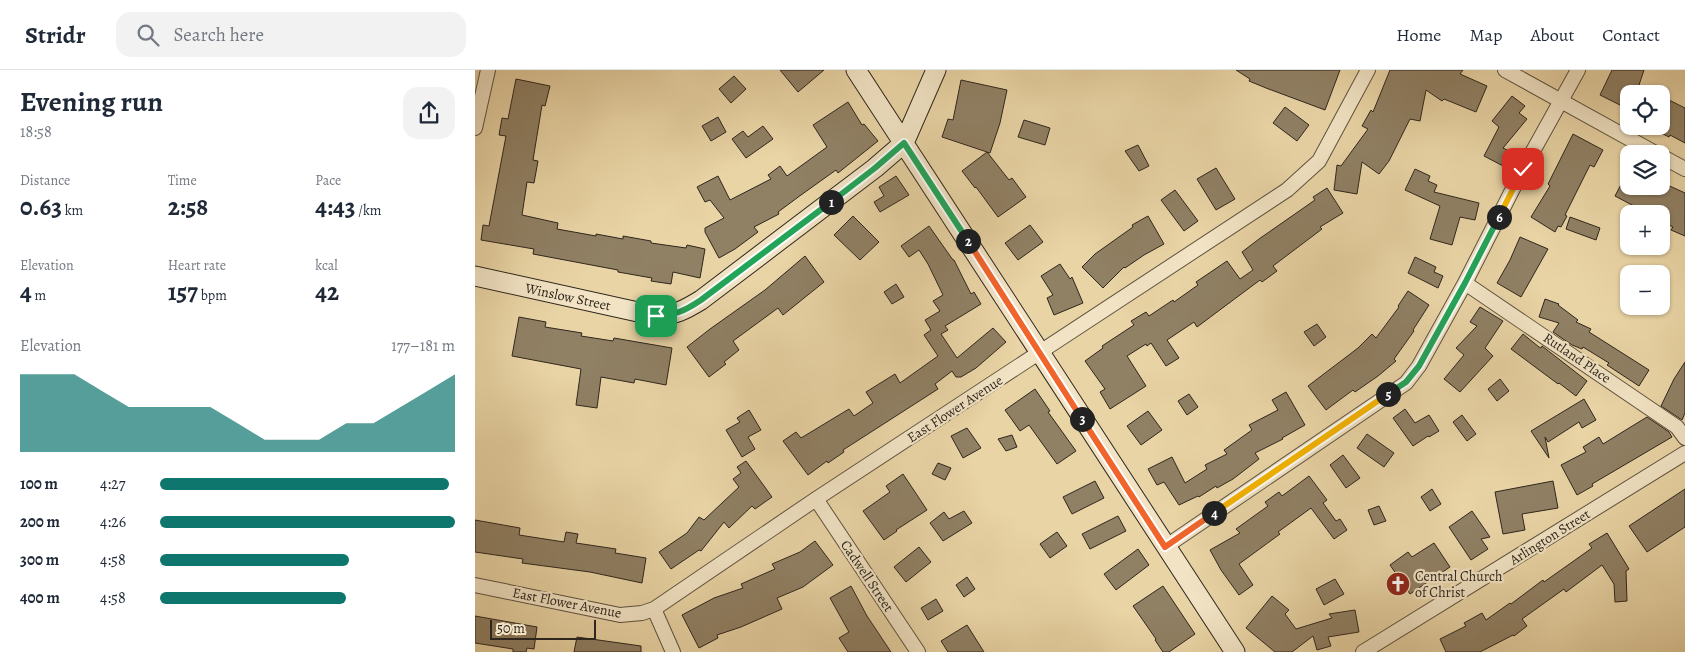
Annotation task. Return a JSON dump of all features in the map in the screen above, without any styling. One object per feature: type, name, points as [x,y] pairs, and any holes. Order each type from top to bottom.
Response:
[{"type":"street","points":[[475,128],[488,70]]},
{"type":"street","points":[[856,70],[1235,652]]},
{"type":"street","points":[[904,143],[936,70]]},
{"type":"street","name":"East Flower Avenue","points":[[475,584],[620,615],[642,613],[654,609],[1287,190],[1319,161],[1368,70]]},
{"type":"street","points":[[1505,70],[1640,145]]},
{"type":"street","points":[[1165,547],[1406,382],[1419,366],[1465,283],[1523,169],[1577,70]]},
{"type":"street","name":"Winslow Street","points":[[475,276],[656,316],[676,314],[701,300],[867,174],[904,143]]},
{"type":"street","points":[[1670,161],[1685,169]]},
{"type":"street","name":"Rutland Place","points":[[1465,283],[1677,427],[1685,438]]},
{"type":"street","name":"Arlington Street","points":[[1363,652],[1685,454]]},
{"type":"street","name":"Cadwell Street","points":[[816,500],[918,652]]},
{"type":"street","points":[[654,609],[673,652]]},
{"type":"building","points":[[780,70],[824,70],[798,92]]},
{"type":"building","points":[[1236,70],[1340,70],[1325,110],[1249,81],[1250,79]]},
{"type":"building","points":[[1390,70],[1463,70],[1460,74],[1487,86],[1476,112],[1444,99],[1442,101],[1426,90],[1420,121],[1410,119],[1389,161],[1379,174],[1362,162],[1357,194],[1334,190],[1337,165],[1341,166],[1368,129],[1362,126],[1371,110],[1373,112]]},
{"type":"building","points":[[1612,70],[1644,70],[1639,85],[1620,85],[1620,105],[1600,95]]},
{"type":"building","points":[[734,76],[746,89],[731,103],[719,89]]},
{"type":"building","points":[[516,79],[550,86],[545,106],[542,105],[533,160],[538,161],[534,183],[527,182],[522,215],[558,223],[557,229],[623,239],[623,236],[651,241],[651,243],[686,248],[687,245],[705,249],[700,278],[673,272],[671,284],[651,281],[652,278],[618,272],[618,270],[533,254],[534,249],[481,240],[483,225],[489,226],[506,136],[499,135],[502,118],[508,119]]},
{"type":"building","points":[[961,80],[1007,90],[1000,123],[990,153],[942,137],[948,119],[953,120]]},
{"type":"building","points":[[1512,96],[1525,106],[1519,113],[1527,119],[1503,148],[1515,154],[1507,168],[1484,156],[1499,127],[1492,121]]},
{"type":"building","points":[[1670,100],[1685,108],[1685,143],[1670,135]]},
{"type":"building","points":[[848,102],[862,125],[864,124],[878,141],[838,173],[836,170],[801,195],[778,212],[779,214],[754,227],[758,232],[719,258],[705,232],[705,228],[724,218],[710,200],[705,202],[697,187],[718,176],[730,200],[771,179],[768,175],[780,166],[787,176],[827,147],[813,125]]},
{"type":"building","points":[[1285,107],[1309,125],[1297,141],[1273,123]]},
{"type":"building","points":[[718,117],[726,132],[711,141],[702,126]]},
{"type":"building","points":[[1024,120],[1050,128],[1045,145],[1018,137]]},
{"type":"building","points":[[763,126],[773,139],[746,158],[732,139],[743,131],[748,137]]},
{"type":"building","points":[[1573,134],[1603,150],[1594,167],[1590,165],[1565,215],[1567,216],[1561,227],[1558,226],[1555,232],[1531,217],[1550,186],[1548,184]]},
{"type":"building","points":[[1138,145],[1149,166],[1139,171],[1125,151]]},
{"type":"building","points":[[987,152],[1009,180],[1012,178],[1026,197],[998,217],[962,171]]},
{"type":"building","points":[[1216,168],[1235,199],[1216,210],[1197,179]]},
{"type":"building","points":[[1415,169],[1430,176],[1428,181],[1437,185],[1434,192],[1479,203],[1475,220],[1460,217],[1452,245],[1430,239],[1440,206],[1405,190]]},
{"type":"building","points":[[896,176],[909,195],[880,212],[874,202],[884,196],[879,187]]},
{"type":"building","points":[[1620,186],[1620,195],[1670,195],[1670,186],[1685,193],[1685,236],[1671,230],[1673,227],[1670,226],[1670,205],[1632,205],[1615,196]]},
{"type":"building","points":[[1327,188],[1343,213],[1320,227],[1322,229],[1273,266],[1277,271],[1262,282],[1260,280],[1197,327],[1194,322],[1167,340],[1179,358],[1166,366],[1151,343],[1147,346],[1146,344],[1127,356],[1146,386],[1110,409],[1100,392],[1105,389],[1085,361],[1103,348],[1102,346],[1134,325],[1131,321],[1146,312],[1149,316],[1173,300],[1174,302],[1198,285],[1196,282],[1227,261],[1240,279],[1253,270],[1242,252],[1315,200],[1313,197]]},
{"type":"building","points":[[1175,190],[1198,221],[1184,231],[1161,200]]},
{"type":"building","points":[[853,216],[879,242],[860,260],[834,235]]},
{"type":"building","points":[[1148,216],[1164,244],[1124,267],[1103,288],[1082,267],[1095,254],[1133,227],[1132,225]]},
{"type":"building","points":[[1570,217],[1600,228],[1596,240],[1566,229]]},
{"type":"building","points":[[1030,225],[1043,242],[1018,260],[1005,243]]},
{"type":"building","points":[[929,226],[954,260],[971,294],[974,292],[981,304],[945,326],[948,330],[941,334],[957,358],[993,328],[1006,342],[976,368],[961,377],[956,377],[952,371],[935,384],[938,389],[843,450],[844,452],[828,463],[827,461],[808,475],[783,441],[796,432],[801,438],[849,409],[854,416],[873,403],[866,392],[895,374],[900,383],[938,356],[924,335],[931,330],[925,320],[940,311],[933,301],[943,295],[919,250],[909,257],[901,246]]},
{"type":"building","points":[[1520,237],[1548,249],[1521,297],[1497,283]]},
{"type":"building","points":[[805,256],[824,282],[783,315],[778,308],[733,341],[739,350],[724,362],[726,364],[709,377],[687,347],[765,290]]},
{"type":"building","points":[[1415,257],[1436,267],[1434,272],[1443,276],[1438,288],[1408,273]]},
{"type":"building","points":[[1060,264],[1070,279],[1072,277],[1083,303],[1054,315],[1047,298],[1053,295],[1041,276]]},
{"type":"building","points":[[896,284],[904,297],[892,304],[884,292]]},
{"type":"building","points":[[1408,291],[1429,305],[1414,331],[1394,359],[1396,361],[1378,376],[1355,392],[1353,390],[1326,410],[1308,386],[1358,348],[1372,334],[1376,338],[1399,307]]},
{"type":"building","points":[[1545,299],[1559,304],[1578,320],[1576,322],[1591,329],[1589,332],[1649,370],[1639,386],[1607,365],[1609,363],[1583,347],[1582,349],[1572,345],[1553,332],[1559,323],[1539,317]]},
{"type":"building","points":[[1480,307],[1503,321],[1485,348],[1493,356],[1460,392],[1444,379],[1464,355],[1456,348],[1477,326],[1470,322]]},
{"type":"building","points":[[519,317],[546,322],[545,327],[582,333],[581,336],[613,341],[614,338],[672,348],[666,385],[635,379],[634,383],[601,377],[597,408],[576,405],[581,369],[512,356]]},
{"type":"building","points":[[1317,324],[1326,337],[1314,346],[1304,332]]},
{"type":"building","points":[[1523,334],[1539,347],[1541,348],[1542,346],[1587,381],[1576,396],[1511,349]]},
{"type":"building","points":[[1685,362],[1685,413],[1682,420],[1661,406],[1674,379]]},
{"type":"building","points":[[1500,379],[1509,391],[1497,401],[1488,389]]},
{"type":"building","points":[[1035,389],[1050,411],[1048,412],[1076,451],[1057,464],[1029,425],[1020,431],[1005,410]]},
{"type":"building","points":[[1286,392],[1305,425],[1255,453],[1259,459],[1233,479],[1179,505],[1164,482],[1157,485],[1148,469],[1172,457],[1185,483],[1207,469],[1205,465],[1227,454],[1224,450],[1252,430],[1249,425],[1278,410],[1272,400]]},
{"type":"building","points":[[1189,394],[1198,407],[1187,415],[1178,401]]},
{"type":"building","points":[[1584,399],[1596,420],[1582,428],[1579,422],[1548,442],[1545,437],[1549,458],[1531,431]]},
{"type":"building","points":[[1405,409],[1415,423],[1429,415],[1439,431],[1413,446],[1393,418]]},
{"type":"building","points":[[749,410],[761,430],[748,437],[755,449],[742,457],[726,430],[740,422],[737,418]]},
{"type":"building","points":[[1148,411],[1162,430],[1141,445],[1127,426]]},
{"type":"building","points":[[1462,415],[1476,434],[1467,441],[1453,422]]},
{"type":"building","points":[[1647,417],[1669,432],[1672,437],[1592,484],[1593,486],[1577,495],[1561,465],[1586,452],[1583,447],[1599,437],[1603,444]]},
{"type":"building","points":[[967,428],[981,448],[963,458],[951,436]]},
{"type":"building","points":[[1367,434],[1394,453],[1384,467],[1357,448]]},
{"type":"building","points":[[1012,435],[1017,447],[1006,451],[998,439]]},
{"type":"building","points":[[1343,455],[1360,478],[1346,488],[1330,465]]},
{"type":"building","points":[[746,461],[772,497],[755,509],[752,506],[729,528],[724,522],[701,551],[699,550],[671,569],[659,552],[687,533],[699,517],[704,520],[739,487],[733,479],[741,473],[737,467]]},
{"type":"building","points":[[938,463],[951,468],[945,480],[932,474]]},
{"type":"building","points":[[903,474],[927,510],[884,540],[863,511],[890,492],[886,486]]},
{"type":"building","points":[[1309,476],[1327,500],[1323,503],[1336,521],[1340,519],[1347,530],[1334,539],[1311,508],[1239,564],[1253,585],[1239,595],[1221,570],[1210,550],[1240,533],[1236,529],[1268,506],[1265,502],[1279,492],[1282,496]]},
{"type":"building","points":[[1095,481],[1104,498],[1072,514],[1063,497]]},
{"type":"building","points":[[1553,481],[1558,508],[1522,514],[1525,530],[1503,534],[1495,492]]},
{"type":"building","points":[[1432,489],[1441,504],[1430,511],[1421,497]]},
{"type":"building","points":[[1685,489],[1685,527],[1647,552],[1629,526]]},
{"type":"building","points":[[1379,506],[1386,521],[1374,525],[1368,510]]},
{"type":"building","points":[[964,511],[972,523],[943,541],[930,523],[944,512],[949,519]]},
{"type":"building","points":[[1472,511],[1490,537],[1481,539],[1488,549],[1471,560],[1449,527]]},
{"type":"building","points":[[1118,516],[1126,531],[1090,549],[1082,534]]},
{"type":"building","points":[[475,520],[520,528],[519,535],[564,542],[566,532],[578,534],[576,543],[616,549],[615,553],[646,558],[642,583],[590,572],[522,563],[523,559],[475,552]]},
{"type":"building","points":[[1057,532],[1067,546],[1050,558],[1040,544]]},
{"type":"building","points":[[1607,533],[1629,569],[1626,571],[1627,601],[1615,602],[1614,584],[1602,565],[1566,592],[1564,589],[1522,619],[1527,626],[1514,636],[1480,652],[1446,652],[1440,639],[1466,626],[1464,623],[1482,613],[1486,620],[1592,548],[1589,544]]},
{"type":"building","points":[[815,541],[833,565],[803,587],[777,598],[782,609],[717,635],[718,638],[699,648],[682,615],[714,598],[743,588],[741,584],[775,569],[772,564],[800,552]]},
{"type":"building","points":[[1434,543],[1450,567],[1410,594],[1390,565],[1408,552],[1412,557]]},
{"type":"building","points":[[919,547],[931,562],[906,582],[894,567]]},
{"type":"building","points":[[1138,549],[1149,565],[1116,590],[1104,574]]},
{"type":"building","points":[[967,577],[975,589],[964,597],[956,585]]},
{"type":"building","points":[[1335,579],[1344,594],[1324,605],[1316,589]]},
{"type":"building","points":[[851,586],[867,616],[891,652],[848,652],[839,638],[849,632],[830,598]]},
{"type":"building","points":[[1163,586],[1195,634],[1169,652],[1163,652],[1133,606]]},
{"type":"building","points":[[1272,596],[1289,610],[1285,614],[1296,629],[1332,618],[1329,614],[1355,610],[1359,632],[1328,637],[1331,646],[1317,650],[1313,636],[1292,652],[1275,652],[1246,628]]},
{"type":"building","points":[[936,599],[943,611],[928,620],[921,608]]},
{"type":"building","points":[[475,616],[537,627],[534,649],[527,648],[526,652],[513,652],[513,649],[475,643]]},
{"type":"building","points":[[967,625],[984,652],[948,652],[941,641]]},
{"type":"building","points":[[577,637],[641,646],[641,652],[574,652]]},
{"type":"place","name":"Central Church of Christ","points":[[1398,584]]},
{"type":"route","points":[[656,316],[676,314],[701,300],[875,168],[904,143],[1165,547],[1406,382],[1419,366],[1442,325],[1523,169]]}]
